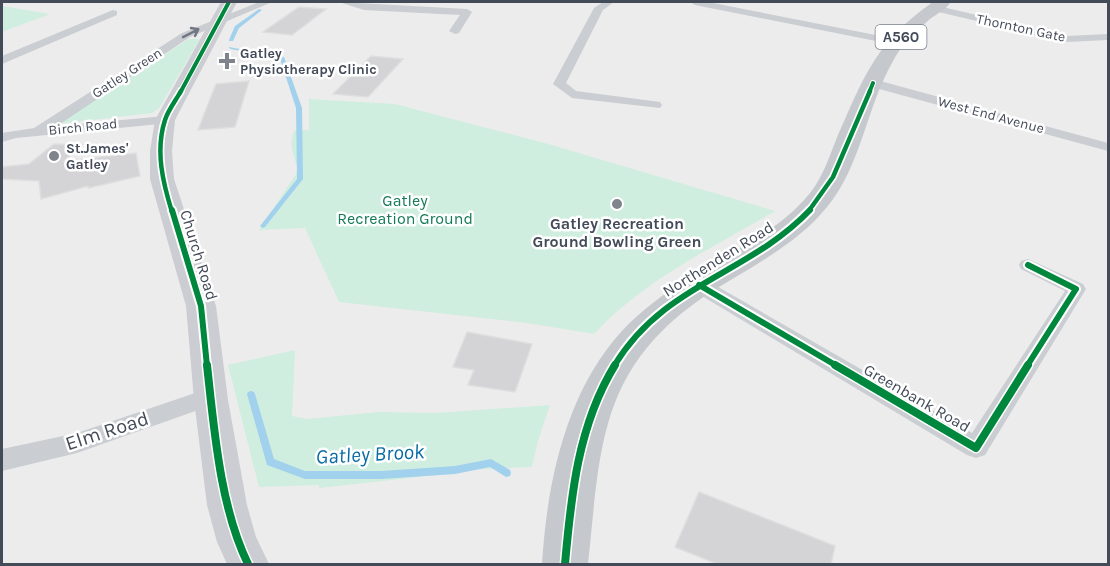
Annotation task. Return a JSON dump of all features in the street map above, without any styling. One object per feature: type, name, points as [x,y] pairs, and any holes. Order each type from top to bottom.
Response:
[{"type":"main road","name":"A560","points":[[873,83],[896,42],[939,5]]},
{"type":"main road","name":"Northenden Road","points":[[565,564],[579,450],[601,388],[617,360],[644,326],[668,305],[798,223],[819,200],[831,182],[873,83]]},
{"type":"street","name":"Gatley Green","points":[[36,133],[225,10],[267,2]]},
{"type":"street","points":[[344,2],[364,7],[467,12],[455,31]]},
{"type":"street","points":[[609,2],[599,8],[559,84],[572,94],[655,105]]},
{"type":"street","points":[[695,2],[896,42]]},
{"type":"street","points":[[746,12],[760,2]]},
{"type":"street","name":"Thornton Gate","points":[[939,5],[1066,39],[1108,37]]},
{"type":"street","name":"Church Road","points":[[225,10],[165,120],[161,151],[162,179],[201,306],[210,397],[227,505],[237,542],[248,564]]},
{"type":"street","points":[[2,60],[112,13]]},
{"type":"street","name":"West End Avenue","points":[[873,83],[1108,147]]},
{"type":"street","name":"Birch Road","points":[[6,134],[165,120]]},
{"type":"street","name":"Greenbank Road","points":[[699,285],[976,448],[1076,289],[1028,266]]},
{"type":"street","name":"Elm Road","points":[[2,460],[77,443],[210,397]]},
{"type":"green space","points":[[2,6],[50,14],[2,32]]},
{"type":"green space","points":[[189,39],[200,39],[159,108],[152,113],[57,124]]},
{"type":"green space","name":"Gatley Recreation Ground","points":[[309,99],[395,104],[545,143],[775,211],[657,281],[635,297],[594,334],[527,323],[339,302],[305,228],[259,230],[298,169],[292,150],[292,140],[295,130],[309,130]]},
{"type":"green space","points":[[295,350],[292,416],[307,419],[378,412],[436,413],[550,405],[532,467],[436,471],[436,475],[319,488],[319,485],[259,487],[228,365]]},
{"type":"building","points":[[299,7],[326,9],[292,35],[263,32]]},
{"type":"building","points":[[371,56],[403,59],[368,97],[333,94]]},
{"type":"building","points":[[249,81],[235,127],[198,130],[216,84]]},
{"type":"building","points":[[54,144],[82,145],[64,161],[136,153],[140,176],[88,188],[88,186],[41,199],[39,181],[2,179],[2,167],[29,164]]},
{"type":"building","points":[[467,332],[532,344],[515,392],[468,385],[474,370],[453,367]]},
{"type":"building","points":[[699,492],[835,546],[831,564],[717,564],[675,547]]},
{"type":"waterway","name":"Gatley Brook","points":[[231,40],[237,27],[260,10]]},
{"type":"waterway","name":"Gatley Brook","points":[[231,48],[282,58],[299,108],[300,179],[263,226]]},
{"type":"waterway","name":"Gatley Brook","points":[[251,394],[270,462],[305,475],[381,475],[455,470],[491,463],[506,473]]},
{"type":"cycle path","points":[[229,2],[165,120],[161,151],[162,179],[201,306],[211,400],[227,505],[237,542],[248,564]]},
{"type":"cycle path","points":[[565,564],[572,501],[584,438],[593,408],[622,352],[643,327],[662,310],[776,239],[817,203],[841,162],[873,83]]},
{"type":"cycle path","points":[[699,285],[976,448],[1076,289],[1028,265]]},
{"type":"place","name":"Gatley Physiotherapy Clinic","points":[[227,61]]},
{"type":"place","name":"St.James' Gatley","points":[[54,156]]},
{"type":"place","name":"Gatley Recreation Ground Bowling Green","points":[[617,204]]}]
